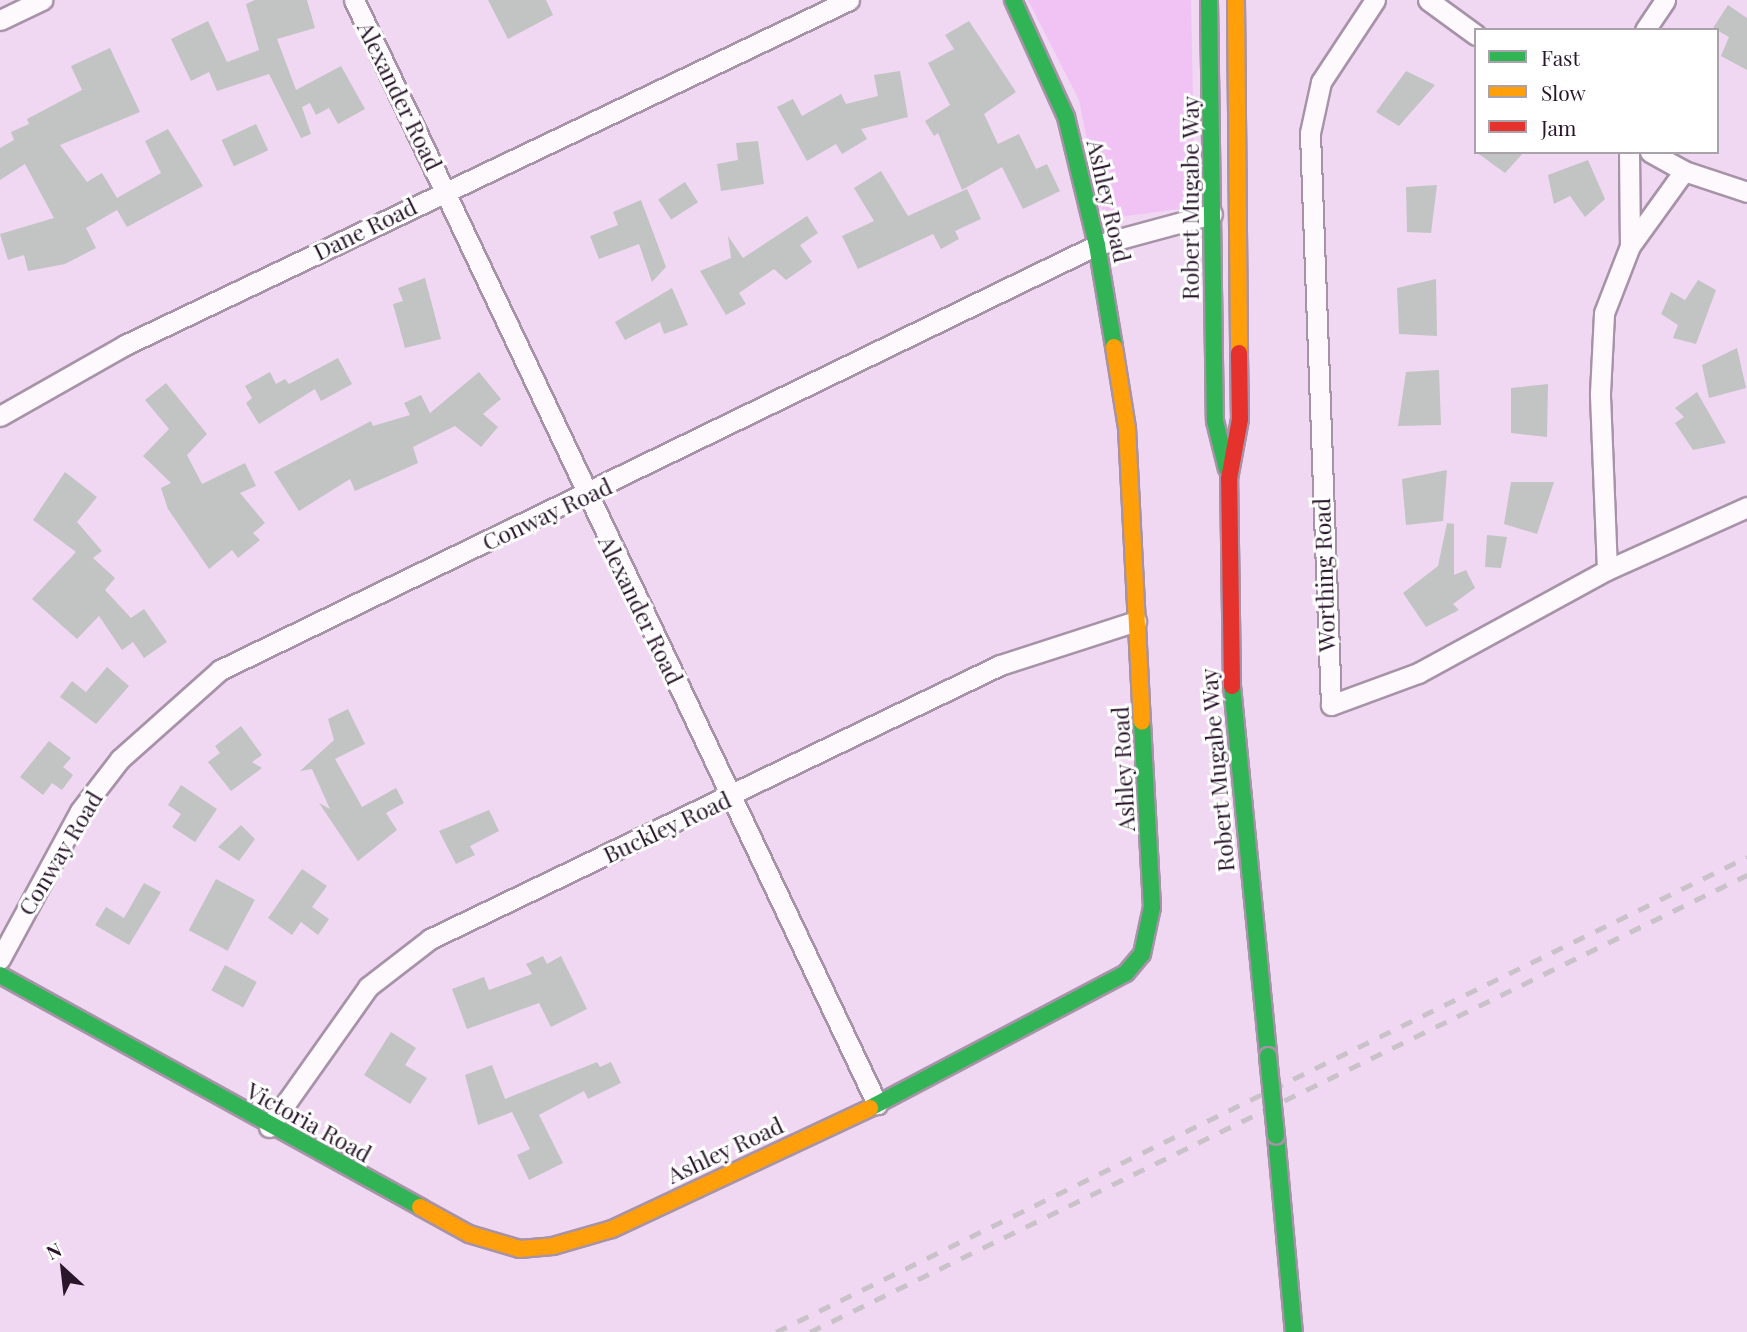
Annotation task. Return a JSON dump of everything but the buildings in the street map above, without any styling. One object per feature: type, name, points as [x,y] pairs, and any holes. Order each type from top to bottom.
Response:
[{"type":"street","points":[[0,20],[42,0]]},
{"type":"street","name":"Alexander Road","points":[[354,0],[585,497],[732,796],[877,1104]]},
{"type":"street","name":"Dane Road","points":[[0,416],[125,345],[849,0]]},
{"type":"street","name":"Ashley Road","points":[[612,1229],[877,1104],[1115,979],[1142,954],[1152,907],[1136,621],[1135,509],[1097,245],[1059,97],[1013,0]]},
{"type":"street","name":"Robert Mugabe Way","points":[[1209,0],[1215,421],[1229,479]]},
{"type":"street","name":"Robert Mugabe Way","points":[[1236,0],[1240,419],[1229,479],[1233,730],[1294,1332]]},
{"type":"street","points":[[1237,41],[1256,0]]},
{"type":"street","name":"Worthing Road","points":[[1375,0],[1321,82],[1310,132],[1331,705],[1418,673],[1607,570],[1747,507]]},
{"type":"street","points":[[1428,0],[1474,34]]},
{"type":"street","points":[[1646,28],[1665,0]]},
{"type":"street","points":[[1629,154],[1630,246]]},
{"type":"street","points":[[1654,154],[1684,171],[1747,192]]},
{"type":"street","points":[[1607,570],[1600,393],[1604,313],[1630,246],[1684,171]]},
{"type":"street","name":"Conway Road","points":[[0,959],[80,811],[120,759],[171,708],[220,670],[322,616],[585,497],[1097,245],[1212,215]]},
{"type":"street","name":"Buckley Road","points":[[269,1126],[368,987],[391,964],[430,939],[1000,665],[1136,621]]},
{"type":"street","name":"Victoria Road","points":[[0,975],[269,1126],[489,1244],[553,1246],[612,1229]]},
{"type":"shaded area","points":[[1028,0],[1191,0],[1195,207],[1119,217],[1100,208],[1079,100]]},
{"type":"railway","points":[[776,1332],[1747,857]]},
{"type":"railway","points":[[810,1332],[1747,875]]},
{"type":"traffic: fast","points":[[1013,0],[1066,117],[1097,245],[1114,347]]},
{"type":"traffic: fast","points":[[1209,0],[1215,421],[1227,469]]},
{"type":"traffic: fast","points":[[1232,686],[1268,1056]]},
{"type":"traffic: fast","points":[[870,1108],[1126,973],[1142,954],[1152,907],[1142,722]]},
{"type":"traffic: fast","points":[[0,975],[420,1207]]},
{"type":"traffic: fast","points":[[1268,1056],[1276,1136]]},
{"type":"traffic: fast","points":[[1276,1136],[1294,1332]]},
{"type":"traffic: slow","points":[[1236,0],[1239,353]]},
{"type":"traffic: slow","points":[[1114,347],[1127,428],[1142,722]]},
{"type":"traffic: slow","points":[[420,1207],[469,1234],[520,1249],[553,1246],[612,1229],[870,1108]]},
{"type":"traffic: jam","points":[[1232,686],[1229,479],[1240,419],[1239,353]]}]
